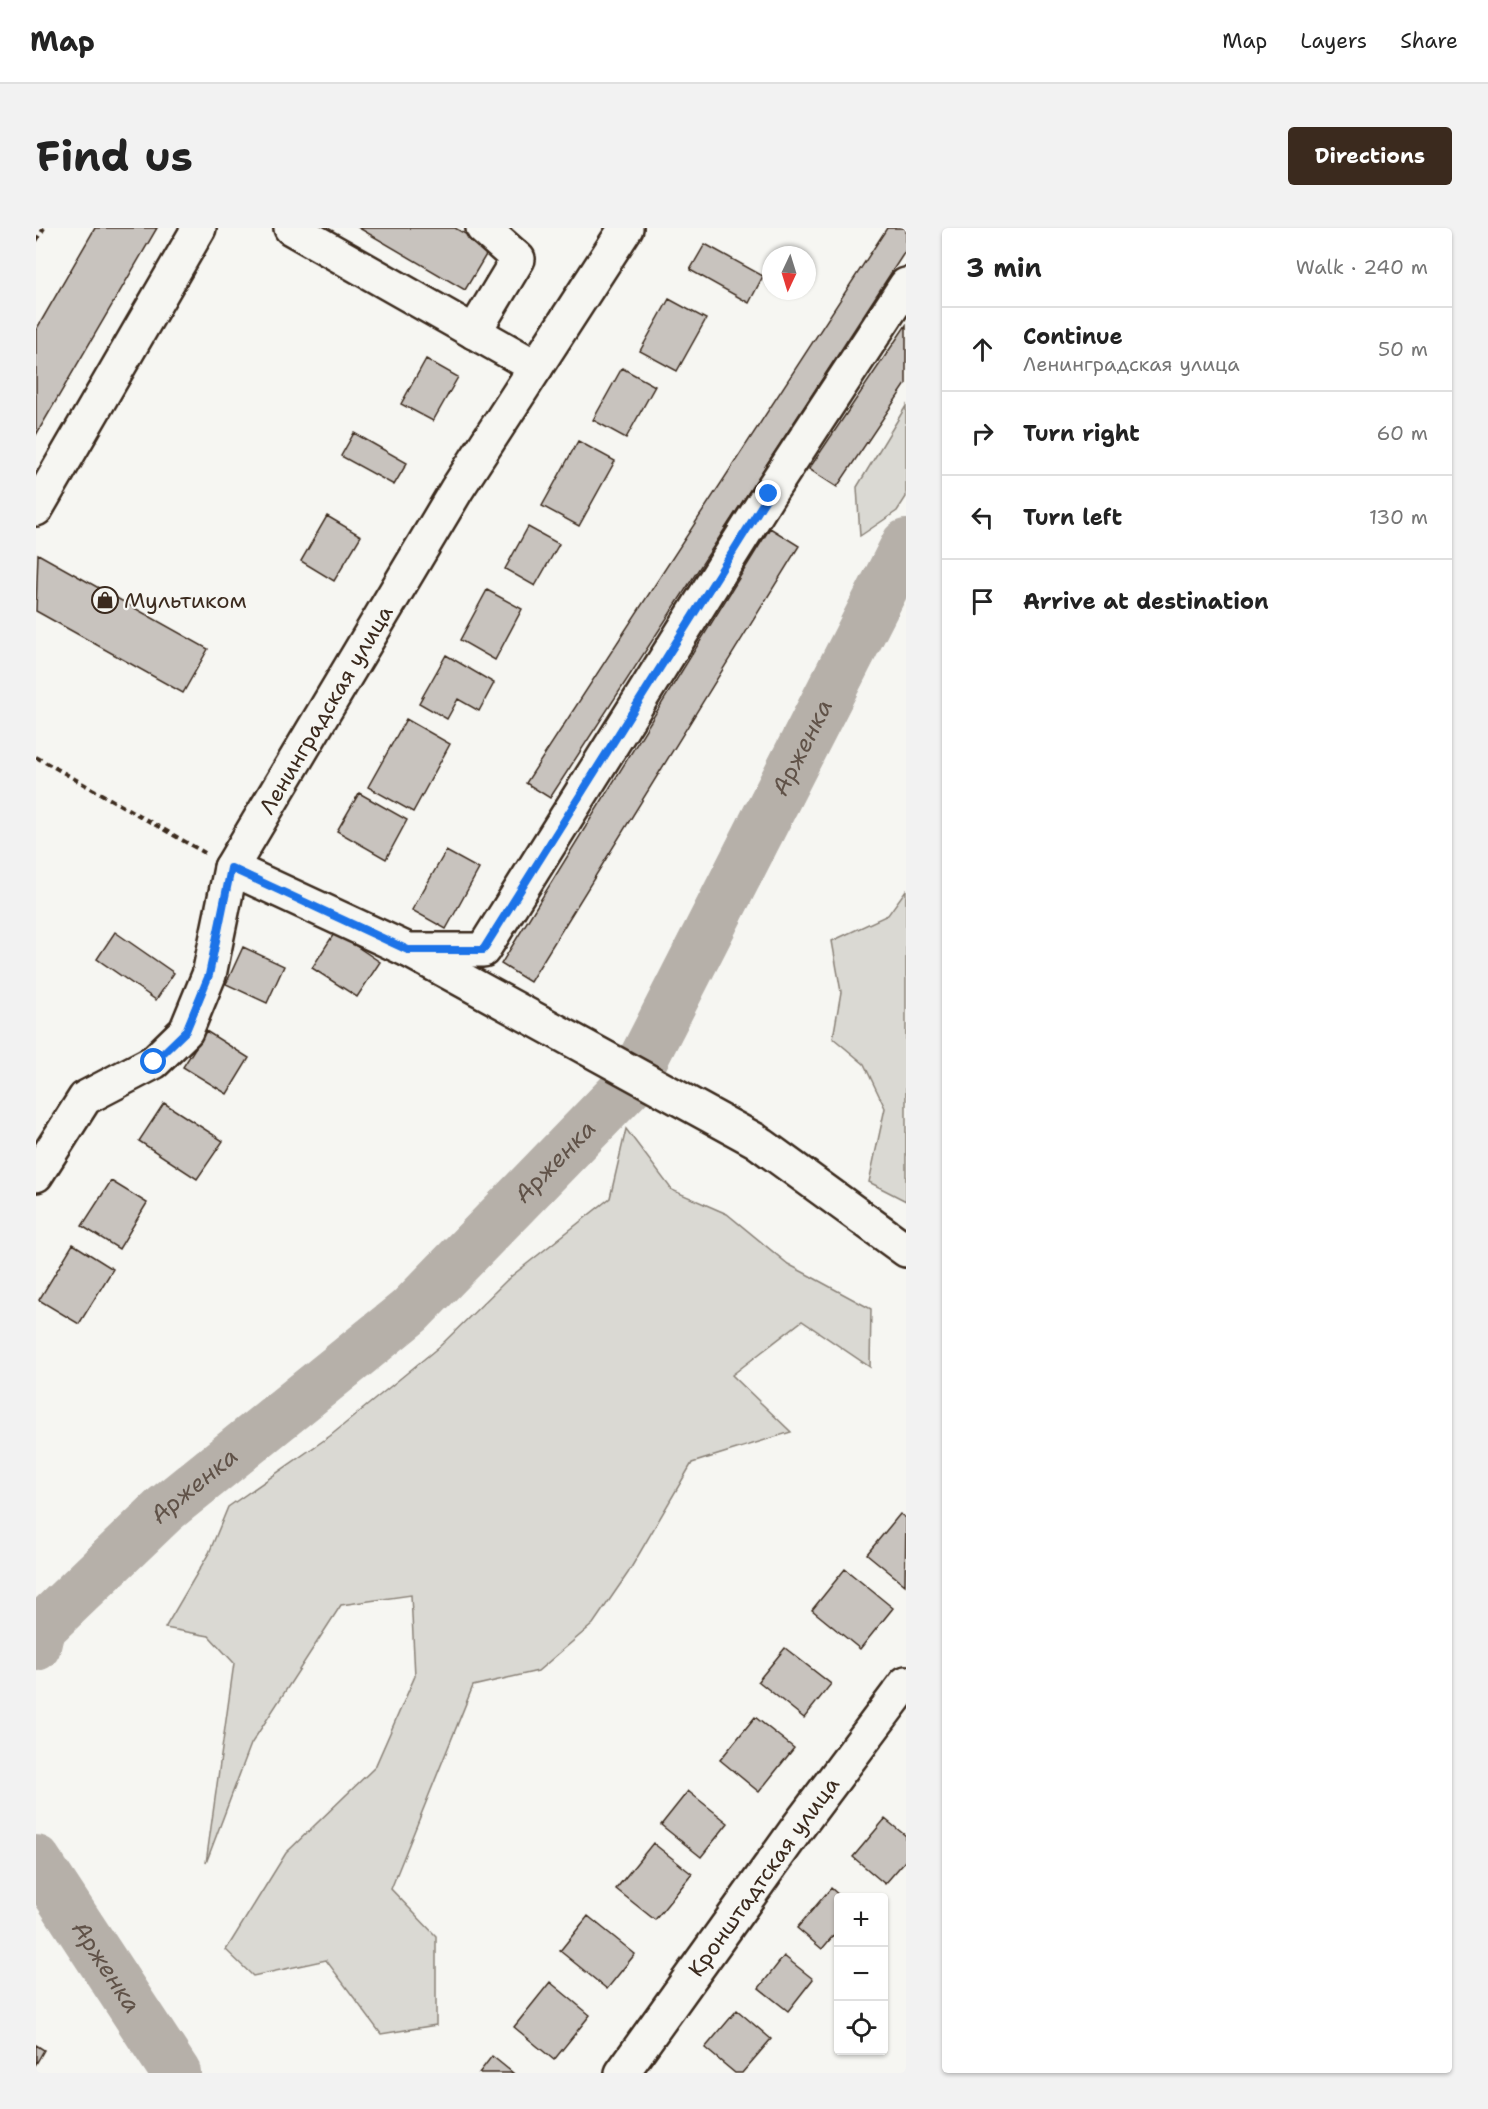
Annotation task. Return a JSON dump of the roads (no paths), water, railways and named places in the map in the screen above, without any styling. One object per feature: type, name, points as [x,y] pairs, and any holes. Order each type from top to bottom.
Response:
[{"type":"street","points":[[36,509],[199,228]]},
{"type":"street","points":[[291,228],[536,367]]},
{"type":"street","points":[[474,332],[518,260],[483,228]]},
{"type":"street","name":"Ленинградская улица","points":[[36,1175],[85,1098],[154,1062],[186,1031],[209,975],[231,868],[457,489],[626,228]]},
{"type":"street","points":[[408,950],[483,950],[769,494],[906,285]]},
{"type":"street","points":[[231,868],[408,950],[755,1140],[906,1250]]},
{"type":"street","name":"Кронштадтская улица","points":[[622,2073],[798,1827],[906,1683]]},
{"type":"waterway","name":"Арженка","points":[[36,1646],[40,1629],[165,1509],[410,1311],[631,1083],[906,544]]},
{"type":"waterway","name":"Арженка","points":[[36,1860],[176,2073]]},
{"type":"place","name":"Мультиком","points":[[105,600]]}]
